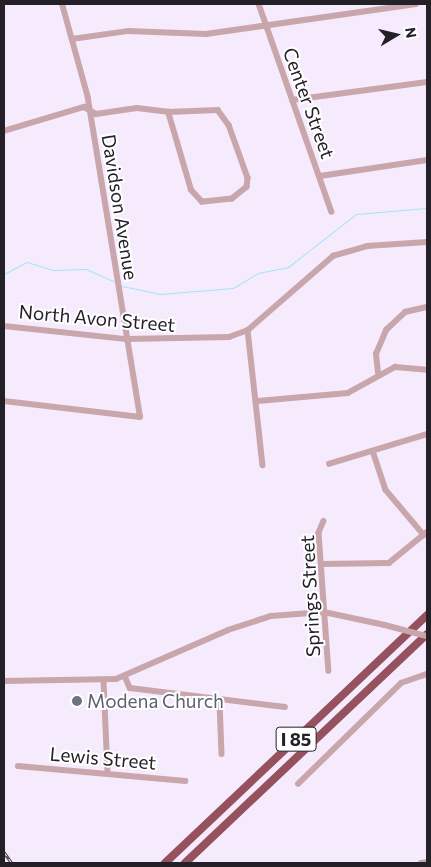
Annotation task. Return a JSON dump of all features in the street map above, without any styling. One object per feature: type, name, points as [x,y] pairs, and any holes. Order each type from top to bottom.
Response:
[{"type":"highway","name":"I 85","points":[[165,863],[427,615]]},
{"type":"highway","name":"I 85","points":[[185,863],[427,635]]},
{"type":"street","name":"Davidson Avenue","points":[[4,401],[140,417],[90,112],[62,4]]},
{"type":"street","name":"Center Street","points":[[259,4],[332,212]]},
{"type":"street","points":[[72,40],[114,32],[185,36],[416,4]]},
{"type":"street","points":[[292,100],[427,82]]},
{"type":"street","points":[[4,131],[84,107],[90,112],[136,108],[168,112],[218,110],[224,115],[248,178],[243,194],[212,204],[196,198],[168,112]]},
{"type":"street","points":[[320,176],[427,160]]},
{"type":"street","name":"North Avon Street","points":[[4,326],[126,339],[220,338],[248,330],[339,254],[367,246],[427,242]]},
{"type":"street","points":[[378,374],[376,354],[386,330],[404,312],[427,307]]},
{"type":"street","points":[[248,330],[258,401],[263,466]]},
{"type":"street","points":[[258,401],[348,393],[378,374],[395,367],[427,370]]},
{"type":"street","points":[[329,464],[427,434]]},
{"type":"street","points":[[321,564],[389,563],[425,533],[386,490],[373,451]]},
{"type":"street","name":"Springs Street","points":[[324,521],[318,534],[329,671]]},
{"type":"street","points":[[4,681],[104,681],[125,676],[247,622],[324,612],[427,635]]},
{"type":"street","points":[[298,784],[401,683],[427,674]]},
{"type":"street","points":[[125,676],[130,688],[220,702],[285,708]]},
{"type":"street","points":[[104,681],[108,773]]},
{"type":"street","points":[[220,702],[222,754]]},
{"type":"street","name":"Lewis Street","points":[[18,766],[185,781]]},
{"type":"street","points":[[421,863],[427,862]]},
{"type":"waterway","points":[[122,286],[160,294],[233,288],[258,273],[288,267],[356,214],[427,208]]},
{"type":"waterway","points":[[4,274],[27,262],[54,270],[86,269],[113,281]]},
{"type":"railway","points":[[4,852],[12,863]]},
{"type":"place","name":"Modena Church","points":[[77,701]]}]
